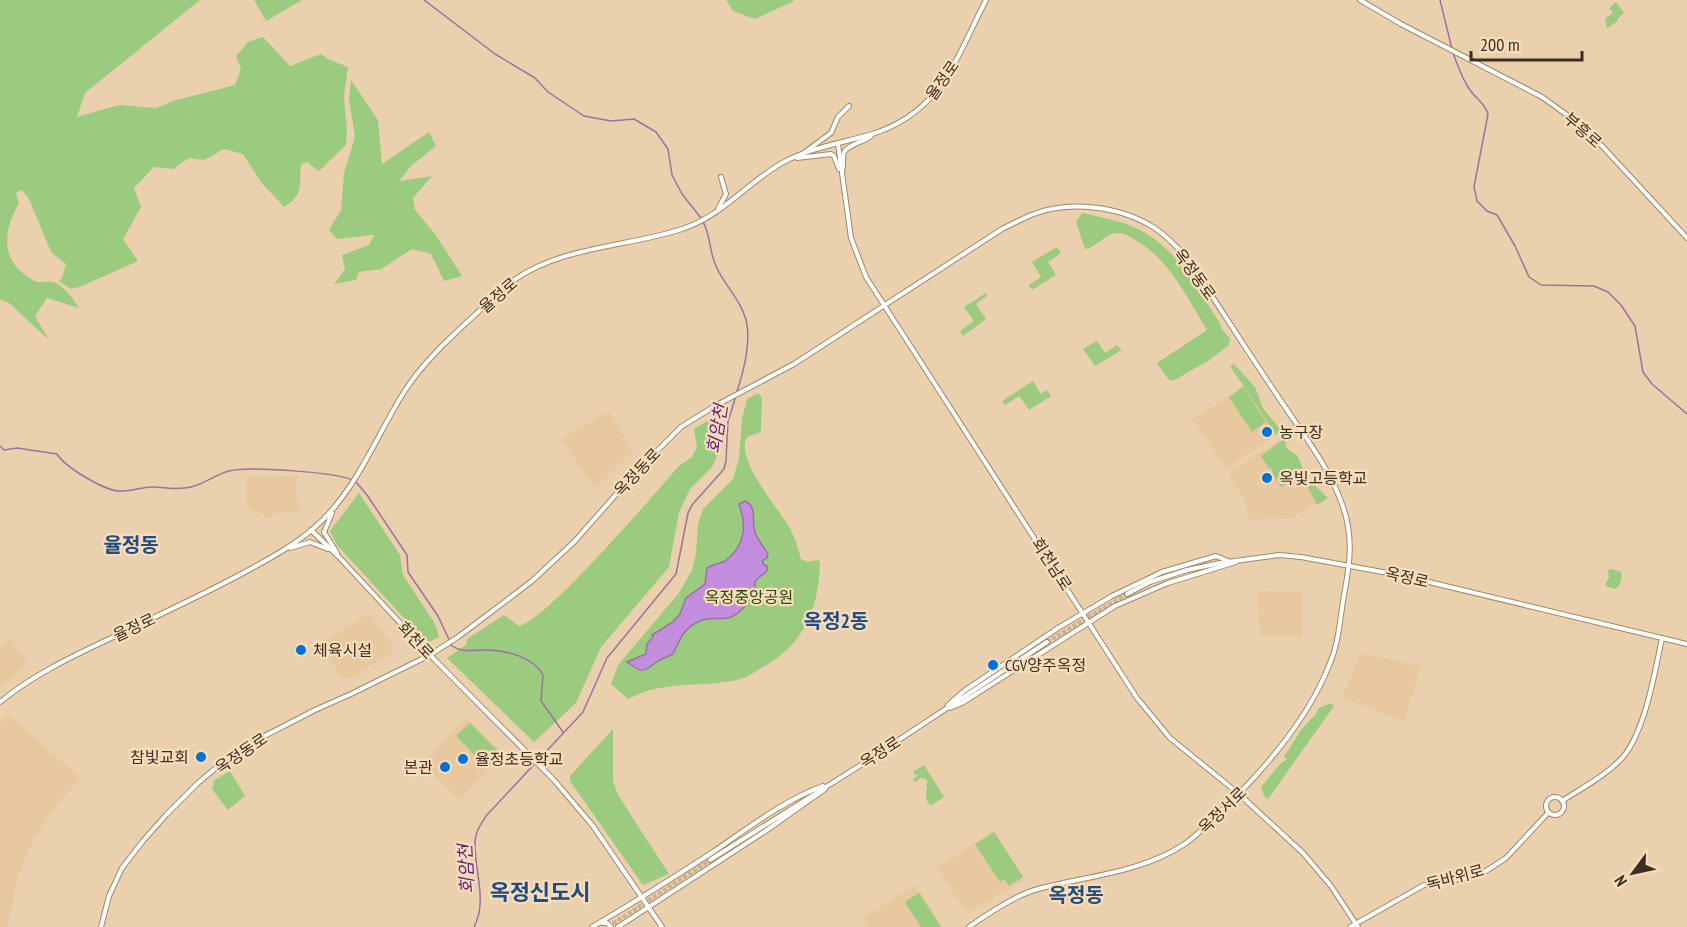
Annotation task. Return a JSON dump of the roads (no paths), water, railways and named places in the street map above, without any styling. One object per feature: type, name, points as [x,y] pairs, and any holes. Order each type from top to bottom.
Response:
[{"type":"main road","name":"율정로","points":[[0,702],[26,682],[59,663],[225,583],[284,550],[311,530],[333,510],[351,485],[417,373],[460,329],[514,280],[546,262],[657,236],[696,224],[717,212],[763,176],[793,158],[873,134],[902,122],[926,104],[950,74],[986,0]]},
{"type":"main road","name":"부흥로","points":[[1360,0],[1401,24],[1542,97],[1574,120],[1603,147],[1687,238]]},
{"type":"main road","points":[[803,154],[828,136],[838,117],[849,106]]},
{"type":"main road","points":[[842,176],[845,151],[865,141],[873,134]]},
{"type":"main road","name":"회천남로","points":[[838,144],[851,238],[866,276],[1084,612],[1137,698],[1157,724],[1177,744],[1239,794],[1303,853],[1331,886],[1357,925]]},
{"type":"main road","points":[[793,158],[831,154],[842,176]]},
{"type":"main road","points":[[717,212],[726,194],[721,177]]},
{"type":"main road","name":"옥정동로","points":[[101,927],[109,896],[122,868],[142,841],[198,783],[251,743],[430,655],[458,637],[532,581],[574,542],[667,440],[713,407],[794,364],[1002,229],[1033,214],[1064,206],[1080,206],[1123,214],[1144,222],[1169,240],[1188,258],[1338,492],[1347,519],[1350,565]]},
{"type":"main road","points":[[333,510],[324,533],[339,557]]},
{"type":"main road","name":"회천로","points":[[311,530],[430,655],[546,771],[593,826],[643,898]]},
{"type":"main road","points":[[284,550],[310,542],[333,551]]},
{"type":"main road","points":[[944,710],[964,691],[1049,634],[1116,593],[1162,572],[1216,555],[1228,562]]},
{"type":"main road","name":"옥정로","points":[[1126,594],[1150,582],[1186,570],[1279,555],[1301,556],[1404,576],[1687,644]]},
{"type":"main road","points":[[944,710],[962,703],[1122,603],[1168,583],[1241,560]]},
{"type":"main road","name":"옥정서로","points":[[969,927],[1035,889],[1127,868],[1164,855],[1184,845],[1239,794],[1278,750],[1323,680],[1333,655],[1350,565]]},
{"type":"main road","points":[[1116,593],[1114,599],[1122,603]]},
{"type":"main road","points":[[1049,634],[1058,635],[1058,643]]},
{"type":"main road","points":[[1562,801],[1622,759],[1634,742],[1662,638]]},
{"type":"main road","name":"옥정로","points":[[710,860],[1047,642]]},
{"type":"main road","points":[[592,927],[643,898],[759,821],[805,794],[830,784]]},
{"type":"main road","points":[[618,927],[804,805],[830,784]]},
{"type":"main road","points":[[1557,798],[1562,801],[1564,806],[1562,812],[1554,815],[1548,813],[1546,805],[1548,800],[1557,798]]},
{"type":"main road","name":"독바위로","points":[[1350,927],[1424,885],[1465,878],[1486,871],[1506,858],[1548,813]]},
{"type":"main road","points":[[693,865],[693,872],[700,873]]},
{"type":"main road","points":[[643,898],[662,927]]},
{"type":"main road","points":[[600,923],[607,923],[611,927]]},
{"type":"waterway","name":"회암천","points":[[424,0],[495,54],[535,78],[548,92],[584,116],[611,121],[634,119],[656,132],[668,149],[672,175],[682,194],[701,218]]},
{"type":"waterway","points":[[1440,0],[1452,49]]},
{"type":"waterway","points":[[1453,53],[1467,86],[1485,107],[1488,114],[1474,187],[1477,201],[1487,211],[1497,215],[1529,277],[1541,285],[1594,286],[1608,292],[1621,305],[1635,326],[1643,372],[1652,384],[1687,414]]},
{"type":"waterway","name":"회암천","points":[[703,222],[716,266],[741,308],[747,323],[748,342],[737,391]]},
{"type":"waterway","name":"회암천","points":[[474,927],[480,906],[475,853],[476,835],[479,828],[486,816],[583,712],[607,658],[676,574],[688,513],[692,505],[724,469],[728,421],[736,396]]},
{"type":"waterway","points":[[0,446],[4,450],[17,448],[57,454],[85,477],[104,487],[119,491],[150,487],[186,488],[201,484],[224,472],[239,470],[311,472],[352,480]]},
{"type":"waterway","points":[[356,482],[407,555],[408,572],[438,616],[452,646],[466,651],[504,652],[527,659],[543,675],[541,701],[563,732]]},
{"type":"tunnel","points":[[1047,642],[1127,594]]},
{"type":"tunnel","points":[[608,927],[710,860]]},
{"type":"place","name":"농구장","points":[[1267,432]]},
{"type":"place","name":"옥빛고등학교","points":[[1267,478]]},
{"type":"place","name":"체육시설","points":[[301,650]]},
{"type":"place","name":"CGV양주옥정","points":[[993,665]]},
{"type":"place","name":"참빛교회","points":[[201,757]]},
{"type":"place","name":"율정초등학교","points":[[463,759]]},
{"type":"place","name":"본관","points":[[445,767]]},
{"type":"district","name":"율정동","points":[[131,545]]},
{"type":"district","name":"옥정2동","points":[[836,621]]},
{"type":"district","name":"옥정신도시","points":[[540,892]]},
{"type":"district","name":"옥정동","points":[[1076,895]]},
{"type":"park label","name":"옥정중앙공원","points":[[749,597]]}]
